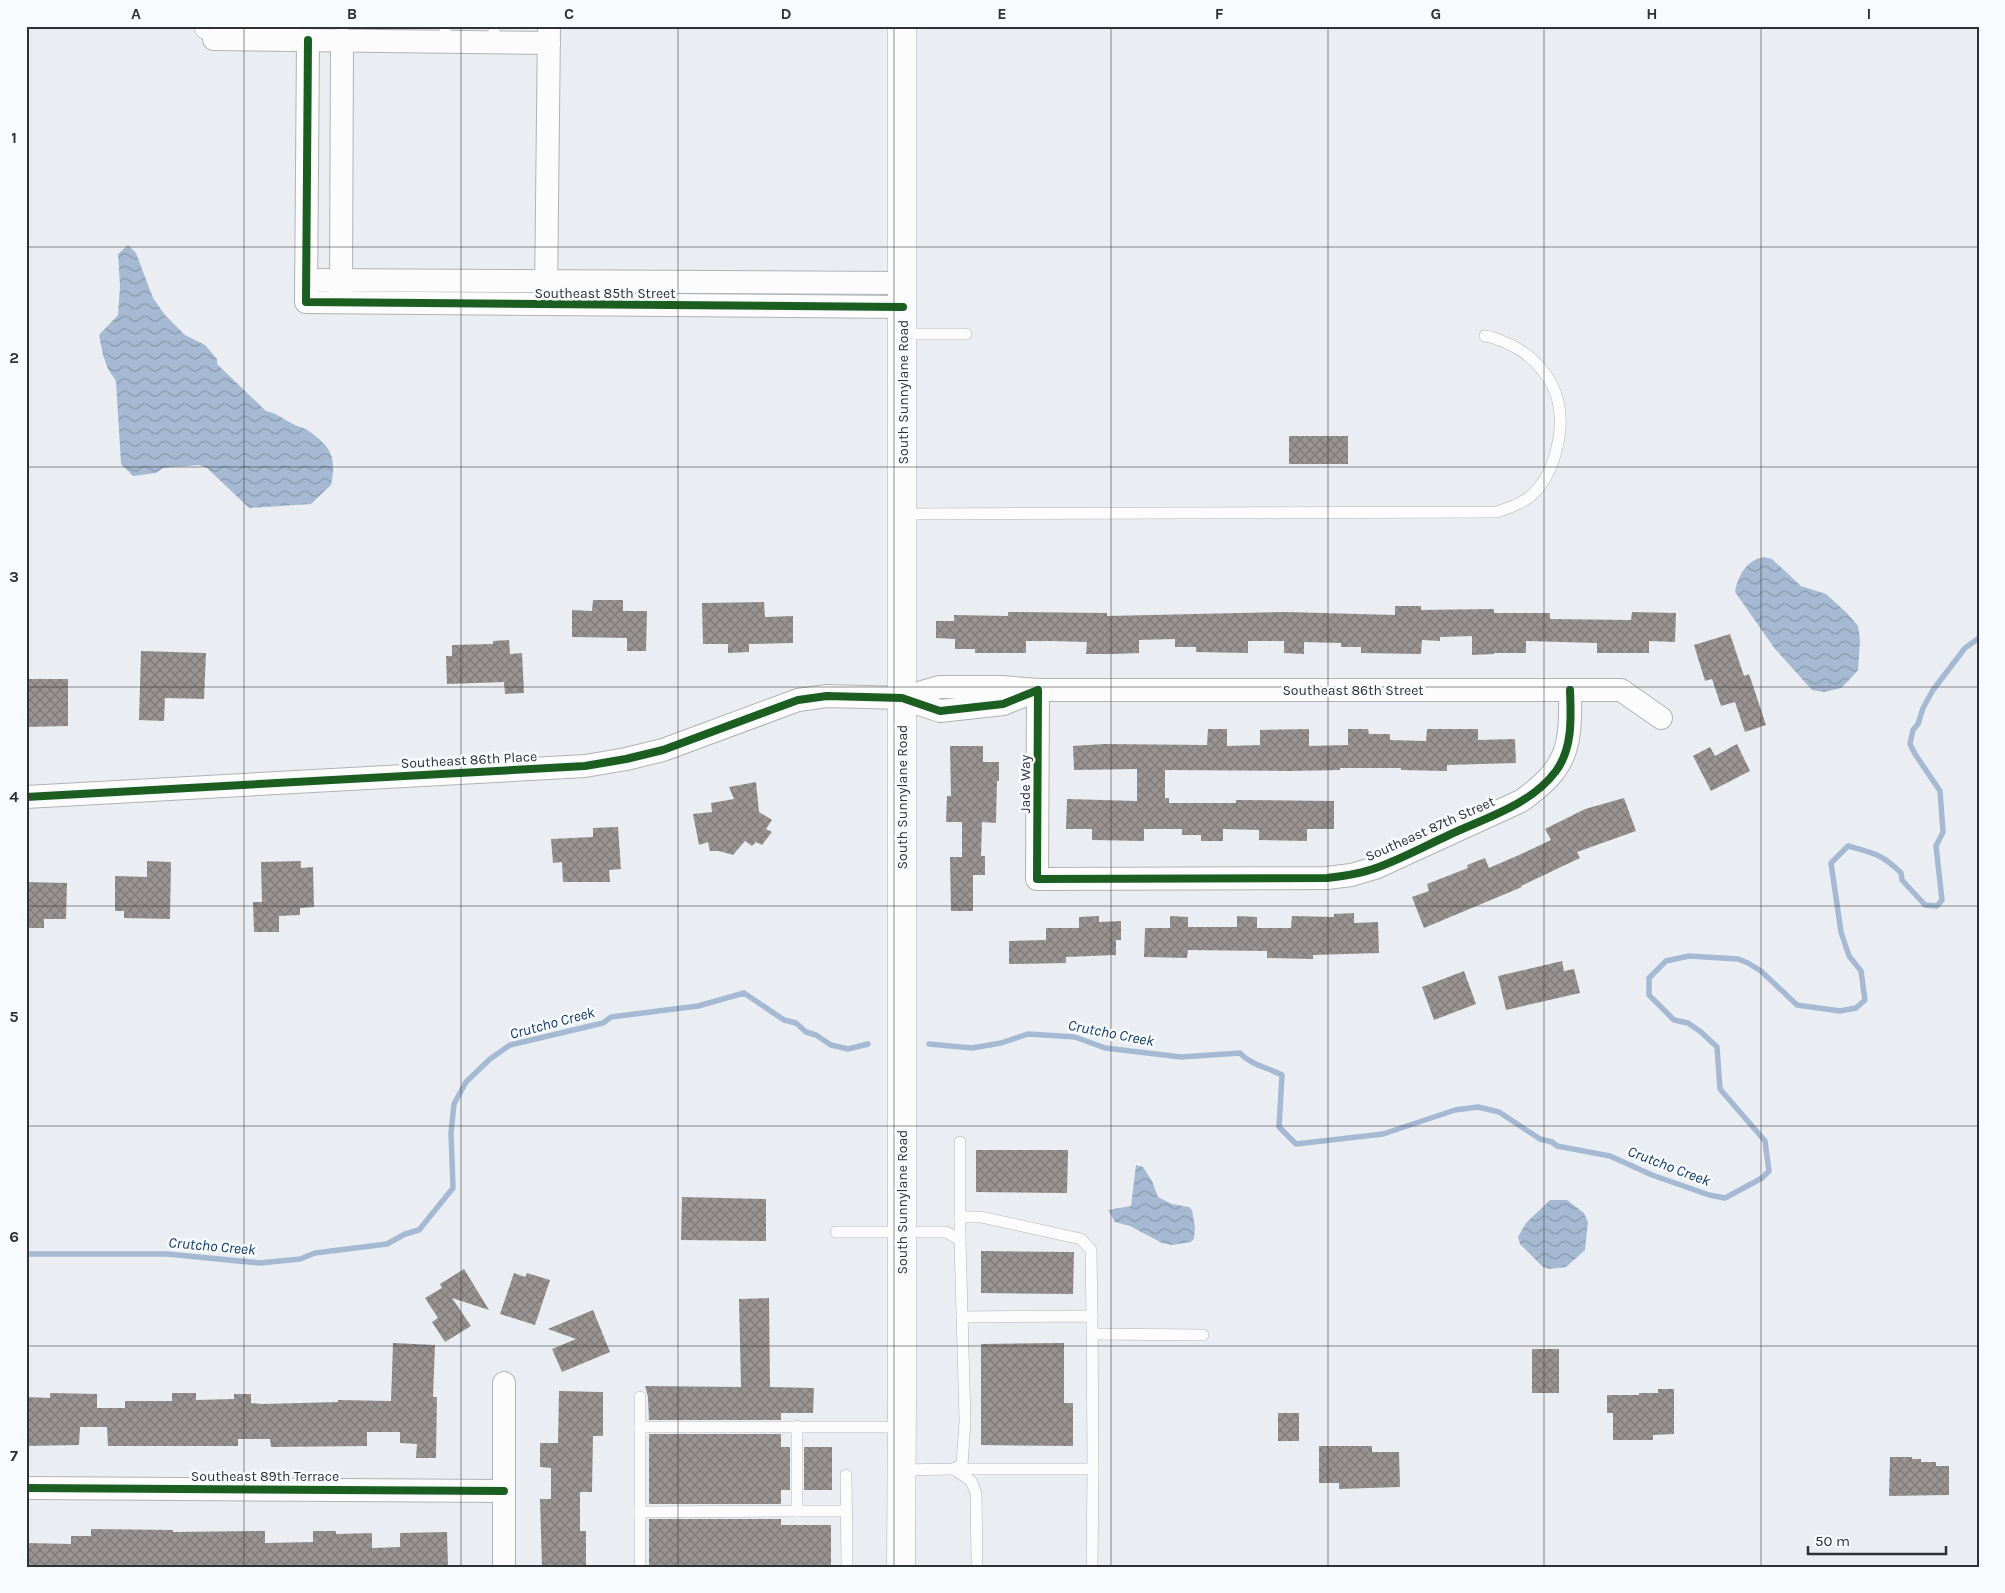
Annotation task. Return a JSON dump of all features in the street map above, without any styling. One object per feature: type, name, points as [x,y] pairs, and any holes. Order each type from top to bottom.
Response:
[{"type":"main road","name":"South Sunnylane Road","points":[[901,1567],[902,26]]},
{"type":"street","points":[[206,33],[308,40],[445,34],[549,34],[546,306]]},
{"type":"street","points":[[306,280],[308,40]]},
{"type":"street","points":[[341,303],[342,40]]},
{"type":"street","name":"Southeast 85th Street","points":[[306,280],[717,282],[903,295],[717,305],[546,306],[341,303],[306,302],[306,280]]},
{"type":"street","points":[[717,282],[717,305]]},
{"type":"street","name":"Southeast 86th Street","points":[[902,698],[939,687],[1002,687],[1038,690],[1621,690],[1661,718]]},
{"type":"street","name":"Jade Way","points":[[1037,879],[1038,690]]},
{"type":"street","name":"Southeast 87th Street","points":[[1037,879],[1327,878],[1351,875],[1375,868],[1521,802],[1542,786],[1556,771],[1565,756],[1571,718],[1570,690]]},
{"type":"street","name":"Southeast 86th Place","points":[[26,797],[585,766],[663,750],[798,700],[827,696],[902,698]]},
{"type":"street","points":[[504,1383],[504,1567]]},
{"type":"street","name":"Southeast 89th Terrace","points":[[26,1488],[504,1491]]},
{"type":"lane","points":[[903,334],[966,334]]},
{"type":"lane","points":[[903,514],[1156,514],[1307,511],[1497,512],[1518,505],[1534,494],[1553,467],[1559,423],[1558,401],[1538,365],[1522,351],[1504,342],[1485,336]]},
{"type":"lane","points":[[952,1468],[962,1465],[965,1421],[960,1240],[960,1142]]},
{"type":"lane","points":[[960,1217],[981,1217],[1081,1239],[1091,1250],[1092,1567]]},
{"type":"lane","points":[[836,1232],[946,1232],[960,1240]]},
{"type":"lane","points":[[962,1317],[1092,1316]]},
{"type":"lane","points":[[1092,1334],[1202,1335]]},
{"type":"lane","points":[[640,1397],[640,1567]]},
{"type":"lane","points":[[797,1426],[797,1511]]},
{"type":"lane","points":[[640,1427],[902,1427]]},
{"type":"lane","points":[[952,1468],[971,1481],[976,1493],[977,1567]]},
{"type":"lane","points":[[902,1470],[1093,1468]]},
{"type":"lane","points":[[846,1475],[847,1567]]},
{"type":"lane","points":[[640,1512],[847,1511]]},
{"type":"water","points":[[128,245],[136,253],[153,298],[165,315],[185,335],[205,345],[217,359],[217,364],[266,411],[305,429],[327,447],[333,467],[331,485],[311,504],[249,508],[207,468],[199,465],[163,468],[156,473],[133,476],[121,464],[116,381],[108,369],[99,335],[118,315],[120,286],[118,254]]},
{"type":"water","points":[[1764,557],[1772,559],[1801,586],[1826,594],[1858,626],[1860,640],[1858,670],[1841,688],[1824,692],[1812,690],[1775,649],[1735,592],[1738,580],[1748,565],[1752,561]]},
{"type":"water","points":[[1136,1165],[1143,1167],[1152,1181],[1158,1197],[1172,1204],[1189,1207],[1192,1210],[1195,1227],[1194,1239],[1191,1242],[1172,1245],[1162,1243],[1130,1226],[1115,1222],[1108,1210],[1131,1206]]},
{"type":"water","points":[[1550,1200],[1567,1200],[1584,1213],[1588,1222],[1585,1250],[1566,1267],[1550,1269],[1543,1267],[1520,1244],[1518,1237],[1526,1223]]},
{"type":"building","points":[[1289,436],[1348,436],[1348,464],[1289,464]]},
{"type":"building","points":[[593,600],[623,600],[623,611],[647,611],[646,651],[627,651],[627,638],[572,637],[572,610],[592,611]]},
{"type":"building","points":[[764,602],[765,617],[793,616],[793,643],[749,644],[749,652],[728,653],[728,644],[703,644],[702,603]]},
{"type":"building","points":[[1395,606],[1421,606],[1421,610],[1494,609],[1494,613],[1550,613],[1550,619],[1631,620],[1632,612],[1676,613],[1675,642],[1649,641],[1649,653],[1597,653],[1597,643],[1526,641],[1526,653],[1472,655],[1472,636],[1440,637],[1440,641],[1422,640],[1421,654],[1361,653],[1361,647],[1341,647],[1341,643],[1304,642],[1304,654],[1284,653],[1284,641],[1248,641],[1248,653],[1196,652],[1196,647],[1175,647],[1175,639],[1139,640],[1139,653],[1086,654],[1087,642],[1026,641],[1026,653],[975,653],[975,649],[955,649],[955,639],[936,638],[936,621],[954,621],[954,615],[1008,616],[1008,612],[1107,613],[1107,616],[1285,612],[1395,615]]},
{"type":"building","points":[[1730,634],[1744,676],[1749,674],[1766,725],[1745,732],[1735,702],[1721,706],[1712,679],[1705,681],[1694,645]]},
{"type":"building","points":[[509,640],[510,654],[522,653],[524,693],[505,694],[504,682],[447,684],[446,656],[452,656],[452,645],[493,644],[493,641]]},
{"type":"building","points":[[141,651],[206,653],[204,699],[165,698],[164,721],[139,720]]},
{"type":"building","points":[[26,679],[68,679],[68,726],[26,727]]},
{"type":"building","points":[[1208,729],[1227,729],[1227,746],[1260,745],[1260,730],[1309,729],[1309,746],[1348,745],[1348,729],[1368,729],[1369,734],[1390,734],[1390,740],[1426,741],[1427,729],[1478,729],[1478,740],[1515,739],[1516,763],[1447,765],[1447,771],[1401,770],[1401,768],[1340,768],[1340,770],[1289,771],[1165,770],[1165,798],[1169,798],[1169,803],[1236,803],[1236,800],[1334,801],[1334,829],[1307,829],[1307,841],[1259,840],[1259,830],[1223,829],[1223,841],[1201,841],[1201,835],[1182,835],[1182,829],[1144,829],[1144,841],[1092,840],[1092,829],[1066,829],[1067,799],[1137,801],[1137,769],[1074,770],[1073,746],[1104,744],[1207,745]]},
{"type":"building","points":[[1737,744],[1750,771],[1711,791],[1693,756],[1710,747],[1715,756]]},
{"type":"building","points":[[950,746],[983,746],[983,762],[999,762],[996,823],[982,822],[981,856],[985,856],[985,875],[973,875],[973,911],[951,911],[950,857],[962,857],[962,822],[946,822],[947,796],[951,796]]},
{"type":"building","points":[[756,782],[759,812],[772,820],[766,829],[772,832],[762,845],[756,842],[752,846],[745,841],[733,855],[719,851],[710,851],[708,842],[699,845],[693,814],[712,812],[711,803],[734,799],[729,787]]},
{"type":"building","points":[[1624,798],[1636,831],[1577,852],[1580,858],[1522,887],[1424,928],[1412,897],[1429,891],[1427,884],[1468,868],[1467,865],[1485,858],[1489,868],[1519,855],[1551,840],[1545,829],[1585,809]]},
{"type":"building","points":[[618,827],[621,869],[609,870],[610,882],[563,882],[562,862],[553,863],[551,839],[593,837],[593,828]]},
{"type":"building","points":[[147,861],[171,862],[170,919],[124,918],[124,911],[115,911],[115,876],[147,877]]},
{"type":"building","points":[[301,861],[301,868],[313,867],[314,907],[300,908],[300,915],[279,916],[279,932],[254,932],[253,902],[262,902],[261,862]]},
{"type":"building","points":[[26,882],[67,883],[66,919],[44,919],[44,928],[26,928]]},
{"type":"building","points":[[1354,913],[1354,923],[1378,922],[1379,953],[1313,955],[1313,959],[1267,958],[1267,951],[1188,950],[1187,958],[1144,957],[1145,928],[1170,928],[1170,916],[1188,917],[1188,927],[1237,927],[1237,916],[1257,917],[1257,928],[1291,928],[1292,916],[1334,917],[1334,914]]},
{"type":"building","points":[[1099,916],[1099,922],[1121,921],[1121,940],[1116,940],[1116,955],[1066,957],[1066,963],[1009,964],[1009,941],[1046,940],[1046,928],[1079,928],[1079,917]]},
{"type":"building","points":[[1562,961],[1564,971],[1574,969],[1580,993],[1506,1010],[1498,976]]},
{"type":"building","points":[[1464,971],[1476,1004],[1434,1020],[1422,987]]},
{"type":"building","points":[[976,1150],[1068,1150],[1067,1193],[976,1192]]},
{"type":"building","points":[[682,1197],[766,1199],[766,1241],[681,1240]]},
{"type":"building","points":[[981,1251],[1074,1252],[1073,1294],[981,1293]]},
{"type":"building","points":[[464,1269],[489,1310],[452,1298],[471,1326],[445,1342],[432,1322],[438,1318],[425,1298],[442,1288],[440,1284]]},
{"type":"building","points":[[514,1273],[525,1277],[527,1273],[550,1280],[535,1325],[500,1314]]},
{"type":"building","points":[[769,1298],[770,1387],[814,1388],[813,1413],[781,1413],[781,1420],[649,1420],[648,1397],[645,1386],[741,1387],[739,1299]]},
{"type":"building","points":[[593,1310],[610,1352],[562,1372],[552,1349],[576,1339],[548,1329]]},
{"type":"building","points":[[393,1343],[435,1345],[433,1397],[437,1397],[436,1458],[416,1458],[417,1444],[400,1443],[400,1432],[367,1432],[367,1446],[271,1447],[270,1439],[238,1439],[238,1446],[108,1446],[107,1427],[80,1427],[79,1445],[26,1446],[26,1397],[50,1398],[50,1393],[97,1394],[97,1408],[125,1408],[125,1401],[172,1401],[172,1393],[196,1393],[196,1400],[234,1399],[234,1394],[251,1394],[251,1403],[262,1404],[338,1402],[338,1400],[391,1401]]},
{"type":"building","points":[[1064,1343],[1064,1403],[1073,1403],[1073,1446],[981,1445],[981,1344]]},
{"type":"building","points":[[1532,1349],[1559,1349],[1559,1393],[1532,1393]]},
{"type":"building","points":[[1658,1389],[1674,1389],[1674,1434],[1653,1435],[1653,1440],[1613,1440],[1613,1413],[1607,1413],[1607,1395],[1658,1393]]},
{"type":"building","points":[[559,1391],[603,1392],[603,1436],[593,1436],[592,1492],[580,1492],[580,1531],[586,1531],[586,1567],[542,1567],[540,1499],[551,1499],[551,1468],[540,1467],[540,1443],[558,1443]]},
{"type":"building","points":[[1278,1413],[1299,1413],[1299,1441],[1278,1441]]},
{"type":"building","points":[[649,1434],[781,1434],[781,1447],[790,1447],[790,1490],[781,1490],[781,1504],[649,1504]]},
{"type":"building","points":[[1319,1446],[1372,1446],[1372,1452],[1399,1452],[1400,1487],[1339,1489],[1339,1483],[1319,1483]]},
{"type":"building","points":[[804,1447],[832,1447],[832,1490],[804,1490]]},
{"type":"building","points":[[1890,1457],[1912,1457],[1912,1459],[1921,1459],[1921,1462],[1936,1462],[1936,1466],[1949,1466],[1949,1495],[1889,1496]]},
{"type":"building","points":[[649,1519],[781,1519],[781,1525],[831,1525],[831,1567],[649,1567]]},
{"type":"building","points":[[91,1529],[173,1530],[173,1532],[265,1531],[265,1543],[313,1542],[313,1531],[336,1531],[336,1534],[372,1533],[372,1548],[400,1547],[400,1533],[447,1532],[448,1567],[26,1567],[26,1543],[71,1544],[71,1536],[91,1536]]},
{"type":"waterway","name":"Crutcho Creek","points":[[929,1044],[972,1048],[1001,1043],[1028,1034],[1075,1037],[1105,1048],[1181,1057],[1240,1053],[1255,1063],[1282,1075],[1279,1127],[1296,1144],[1383,1134],[1455,1110],[1478,1107],[1499,1112],[1540,1139],[1552,1142],[1557,1146],[1610,1156],[1652,1175],[1709,1195],[1725,1198],[1762,1178],[1769,1171],[1765,1141],[1720,1089],[1717,1047],[1688,1023],[1674,1020],[1649,995],[1649,978],[1666,961],[1689,956],[1738,959],[1761,971],[1797,1005],[1840,1011],[1856,1008],[1865,1000],[1861,971],[1849,956],[1841,932],[1831,863],[1848,846],[1871,853],[1882,858],[1901,873],[1902,880],[1925,905],[1937,906],[1942,900],[1936,846],[1943,832],[1940,791],[1910,744],[1913,730],[1918,724],[1923,708],[1933,690],[1965,648],[1979,638]]},
{"type":"waterway","name":"Crutcho Creek","points":[[26,1254],[167,1254],[260,1263],[300,1259],[315,1253],[387,1244],[405,1234],[419,1230],[453,1188],[451,1133],[454,1104],[466,1082],[490,1059],[510,1045],[603,1023],[611,1017],[698,1006],[744,993],[784,1020],[796,1023],[806,1032],[816,1035],[831,1045],[848,1049],[868,1044]]},
{"type":"cycle path","points":[[308,40],[306,302],[903,307]]},
{"type":"cycle path","points":[[26,797],[585,766],[663,750],[798,700],[827,696],[902,698],[940,711],[1003,704],[1038,690],[1037,879],[1327,878],[1346,876],[1370,870],[1404,857],[1507,809],[1534,793],[1546,783],[1562,762],[1570,732],[1570,690]]},
{"type":"cycle path","points":[[26,1488],[504,1491]]}]
